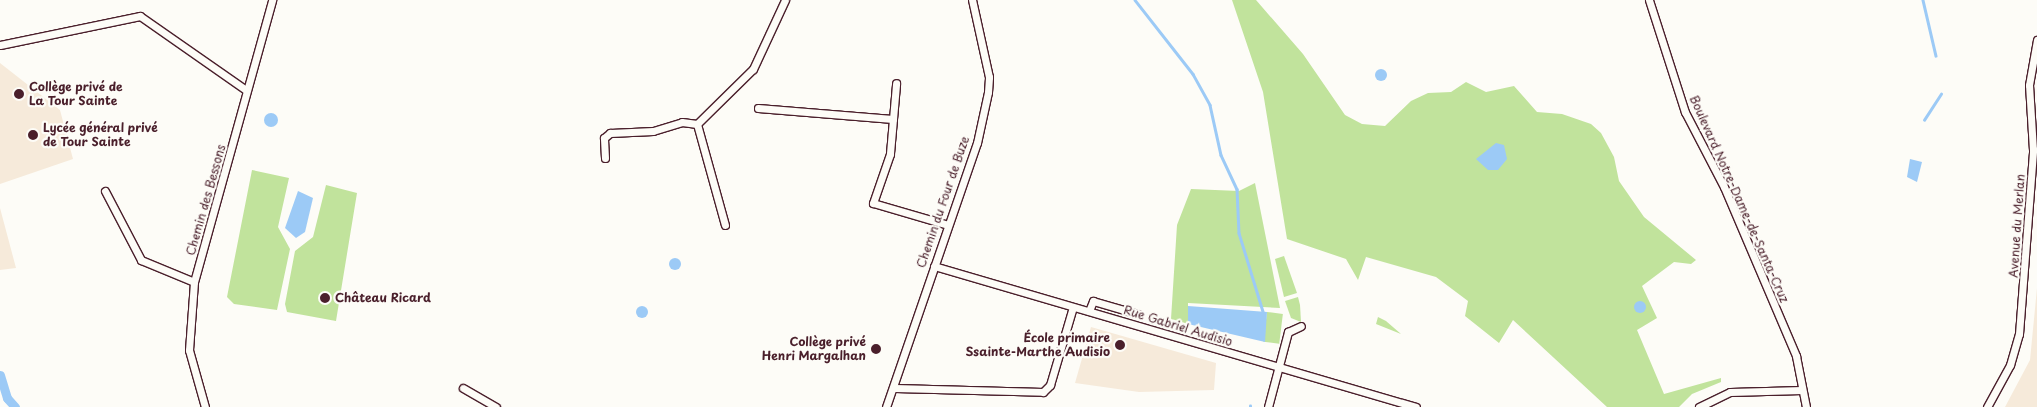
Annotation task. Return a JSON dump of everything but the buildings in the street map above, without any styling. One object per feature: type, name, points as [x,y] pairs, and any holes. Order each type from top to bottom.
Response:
[{"type":"street","name":"Chemin des Bessons","points":[[205,407],[189,350],[194,282],[272,0]]},
{"type":"street","points":[[697,124],[754,69],[785,0]]},
{"type":"street","name":"Chemin du Four de Buze","points":[[886,407],[895,388],[934,266],[977,142],[988,92],[989,77],[972,0]]},
{"type":"street","name":"Boulevard Notre-Dame-de-Santa-Cruz","points":[[1649,0],[1685,112],[1724,187],[1796,356],[1806,407]]},
{"type":"street","points":[[0,45],[140,16],[246,90]]},
{"type":"street","name":"Avenue du Merlan","points":[[1987,407],[2010,365],[2019,334],[2035,110],[2029,85],[2037,40]]},
{"type":"street","points":[[896,83],[890,154],[873,203],[948,225]]},
{"type":"street","points":[[758,108],[893,119]]},
{"type":"street","points":[[605,158],[604,138],[610,133],[653,131],[682,122],[697,124]]},
{"type":"street","points":[[697,124],[725,225]]},
{"type":"street","points":[[105,191],[141,260],[194,282]]},
{"type":"street","name":"Rue Gabriel Audisio","points":[[934,266],[1397,404],[1416,407]]},
{"type":"street","points":[[1089,311],[1093,300],[1138,314]]},
{"type":"street","points":[[895,388],[1038,394],[1050,384],[1073,307]]},
{"type":"street","points":[[1268,407],[1288,332],[1301,326]]},
{"type":"street","points":[[463,388],[496,407]]},
{"type":"street","points":[[1699,407],[1730,392],[1802,390]]},
{"type":"shaded area","name":"Lycée général privé de Tour Sainte","points":[[0,63],[60,110],[73,159],[0,184]]},
{"type":"shaded area","points":[[0,208],[16,268],[0,270]]},
{"type":"shaded area","points":[[2037,288],[2037,407],[2005,407],[2030,360]]},
{"type":"shaded area","name":"École primaire Ssainte-Marthe Audisio","points":[[1091,327],[1216,363],[1214,390],[1139,392],[1075,383]]},
{"type":"green space","points":[[1232,0],[1256,0],[1303,54],[1345,115],[1362,124],[1385,126],[1411,101],[1428,93],[1451,92],[1466,82],[1486,92],[1514,86],[1537,112],[1562,114],[1591,124],[1601,133],[1614,157],[1619,181],[1644,217],[1696,260],[1691,264],[1674,262],[1642,286],[1657,318],[1637,330],[1664,394],[1721,378],[1721,382],[1692,394],[1679,407],[1607,407],[1513,320],[1499,343],[1465,316],[1468,301],[1436,277],[1366,257],[1358,280],[1346,259],[1287,239],[1263,92]]},
{"type":"green space","points":[[252,170],[289,178],[278,227],[290,249],[277,310],[234,304],[227,297]]},
{"type":"green space","points":[[1255,183],[1280,308],[1188,303],[1188,324],[1171,319],[1177,225],[1191,189],[1239,191]]},
{"type":"green space","points":[[326,185],[357,193],[336,321],[287,312],[285,304],[295,251],[313,237]]},
{"type":"green space","points":[[1284,256],[1297,293],[1284,297],[1275,259]]},
{"type":"green space","points":[[1298,297],[1301,322],[1291,318],[1285,301]]},
{"type":"green space","points":[[1267,312],[1283,314],[1279,344],[1263,342]]},
{"type":"green space","points":[[1378,317],[1386,321],[1401,334],[1376,324]]},
{"type":"water","points":[[1381,69],[1387,75],[1381,81],[1375,75]]},
{"type":"water","points":[[271,113],[276,115],[278,120],[276,125],[271,127],[266,125],[264,120],[266,115]]},
{"type":"water","points":[[1496,143],[1504,145],[1507,159],[1498,170],[1488,170],[1476,159]]},
{"type":"water","points":[[1910,159],[1922,162],[1917,182],[1907,177]]},
{"type":"water","points":[[298,191],[313,198],[305,232],[296,238],[285,228]]},
{"type":"water","points":[[675,258],[681,264],[675,270],[669,264]]},
{"type":"water","points":[[1638,301],[1642,301],[1646,307],[1642,313],[1638,313],[1634,309],[1634,305]]},
{"type":"water","points":[[644,306],[647,307],[647,317],[640,318],[637,317],[636,310],[637,307]]},
{"type":"water","points":[[1188,306],[1267,312],[1265,342],[1188,324]]},
{"type":"waterway","points":[[1135,0],[1193,74],[1210,105],[1221,155],[1237,189],[1239,233],[1264,315]]},
{"type":"waterway","points":[[1923,0],[1936,56]]},
{"type":"waterway","points":[[1924,120],[1941,94]]},
{"type":"waterway","points":[[0,375],[7,398],[15,407]]},
{"type":"place","name":"Collège privé de La Tour Sainte","points":[[19,94]]},
{"type":"place","name":"Lycée général privé de Tour Sainte","points":[[33,135]]},
{"type":"place","name":"Château Ricard","points":[[325,298]]},
{"type":"place","name":"École primaire Ssainte-Marthe Audisio","points":[[1120,345]]},
{"type":"place","name":"Collège privé Henri Margalhan","points":[[876,349]]}]
